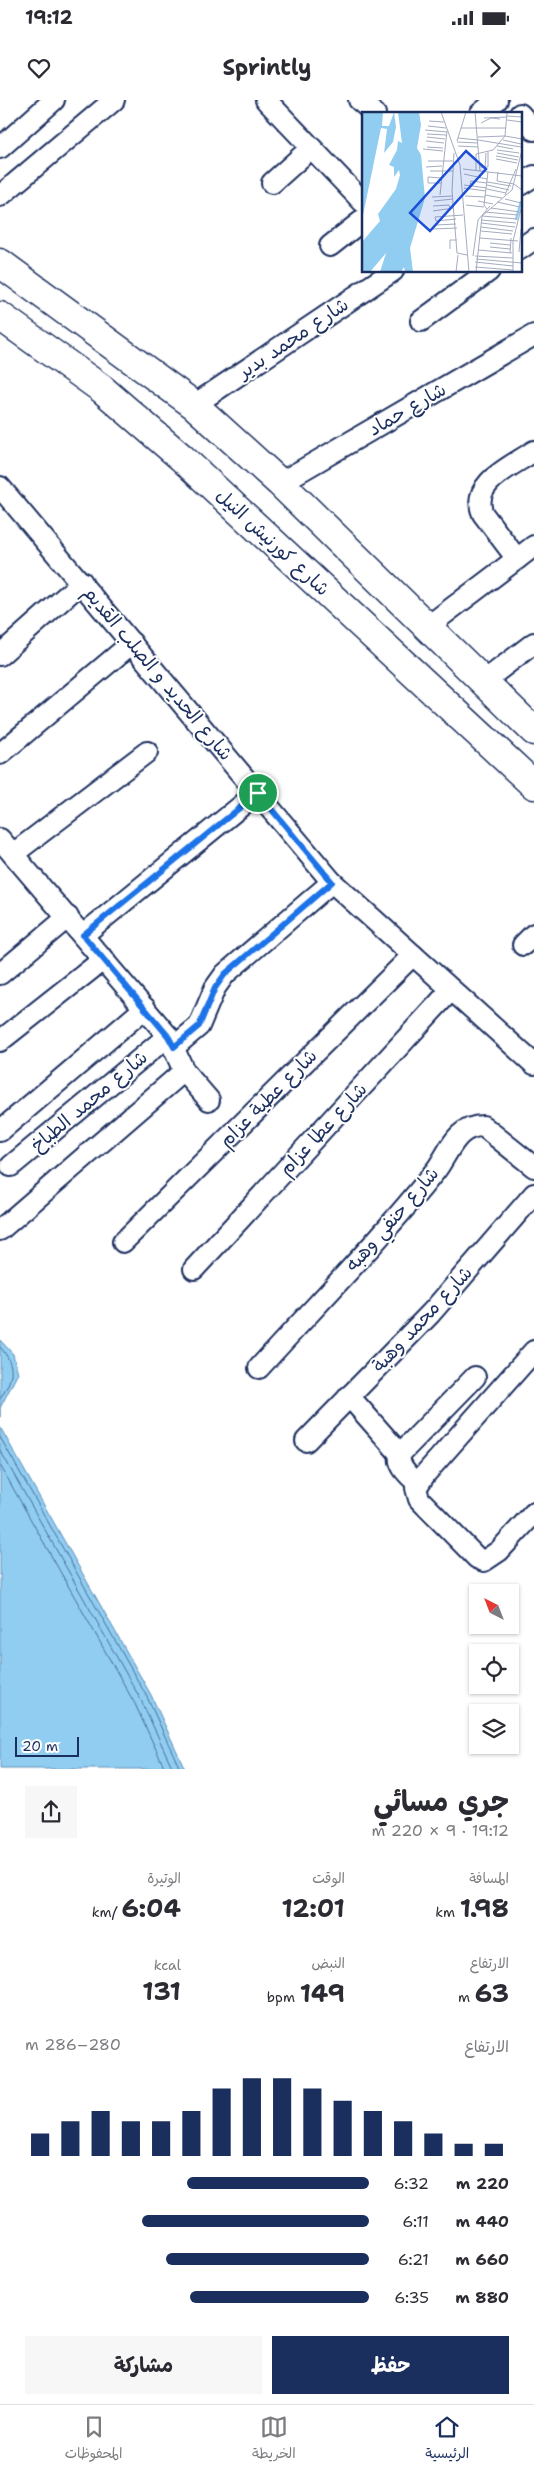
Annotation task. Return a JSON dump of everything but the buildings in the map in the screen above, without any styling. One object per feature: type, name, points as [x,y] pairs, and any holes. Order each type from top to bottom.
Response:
[{"type":"highway","points":[[0,263],[194,405],[280,483],[483,682],[530,721]]},
{"type":"highway","name":"شارع كورنيش النيل","points":[[0,316],[102,389],[182,458],[534,785]]},
{"type":"street","points":[[0,148],[54,100]]},
{"type":"street","points":[[0,196],[114,100]]},
{"type":"street","points":[[266,100],[362,201]]},
{"type":"street","points":[[359,100],[372,112]]},
{"type":"street","points":[[482,112],[497,100]]},
{"type":"street","points":[[508,100],[518,112]]},
{"type":"street","points":[[522,116],[534,130]]},
{"type":"street","points":[[272,183],[311,148]]},
{"type":"street","points":[[522,184],[534,176]]},
{"type":"street","points":[[330,246],[362,221]]},
{"type":"street","points":[[522,247],[534,238]]},
{"type":"street","name":"شارع محمد بدير","points":[[194,405],[392,272]]},
{"type":"street","points":[[421,321],[488,272]]},
{"type":"street","name":"شارع حماد","points":[[280,483],[534,335]]},
{"type":"street","points":[[517,559],[483,514],[480,501],[481,494],[489,482],[534,451]]},
{"type":"street","name":"شارع الحديد و الصلب القديم","points":[[0,487],[82,582],[332,882],[534,1064]]},
{"type":"street","points":[[427,627],[534,546]]},
{"type":"street","points":[[0,655],[82,582]]},
{"type":"street","points":[[0,754],[132,643]]},
{"type":"street","points":[[483,682],[534,643]]},
{"type":"street","points":[[13,854],[146,752]]},
{"type":"street","points":[[83,935],[258,793]]},
{"type":"street","points":[[0,839],[145,1008],[171,1041],[184,1071],[210,1100]]},
{"type":"street","name":"شارع محمد الطباخ","points":[[11,1166],[171,1041],[199,1026],[215,988],[225,974],[332,882]]},
{"type":"street","points":[[0,974],[68,918]]},
{"type":"street","name":"شارع عطية عزام","points":[[123,1242],[413,955]]},
{"type":"street","points":[[0,1040],[104,959]]},
{"type":"street","name":"شارع عطا عزام","points":[[194,1269],[451,990]]},
{"type":"street","points":[[0,1130],[145,1008]]},
{"type":"street","points":[[0,1230],[184,1071]]},
{"type":"street","name":"شارع حنفي وهبه","points":[[258,1368],[412,1200],[441,1163],[459,1134],[466,1129],[483,1126],[534,1167]]},
{"type":"street","name":"شارع محمد وهبة","points":[[306,1440],[431,1313],[534,1194]]},
{"type":"street","points":[[417,1483],[534,1351]]},
{"type":"street","points":[[475,1377],[400,1454],[401,1466],[417,1483],[419,1498],[478,1558],[484,1561],[499,1552],[534,1513]]},
{"type":"street","points":[[349,1396],[400,1454]]},
{"type":"water","points":[[0,1340],[13,1354],[18,1373],[0,1408]]},
{"type":"water","points":[[0,1427],[151,1695],[185,1769],[0,1769]]},
{"type":"route","points":[[258,793],[332,882],[225,974],[215,988],[199,1026],[174,1047],[168,1036],[83,935],[258,793]]}]
